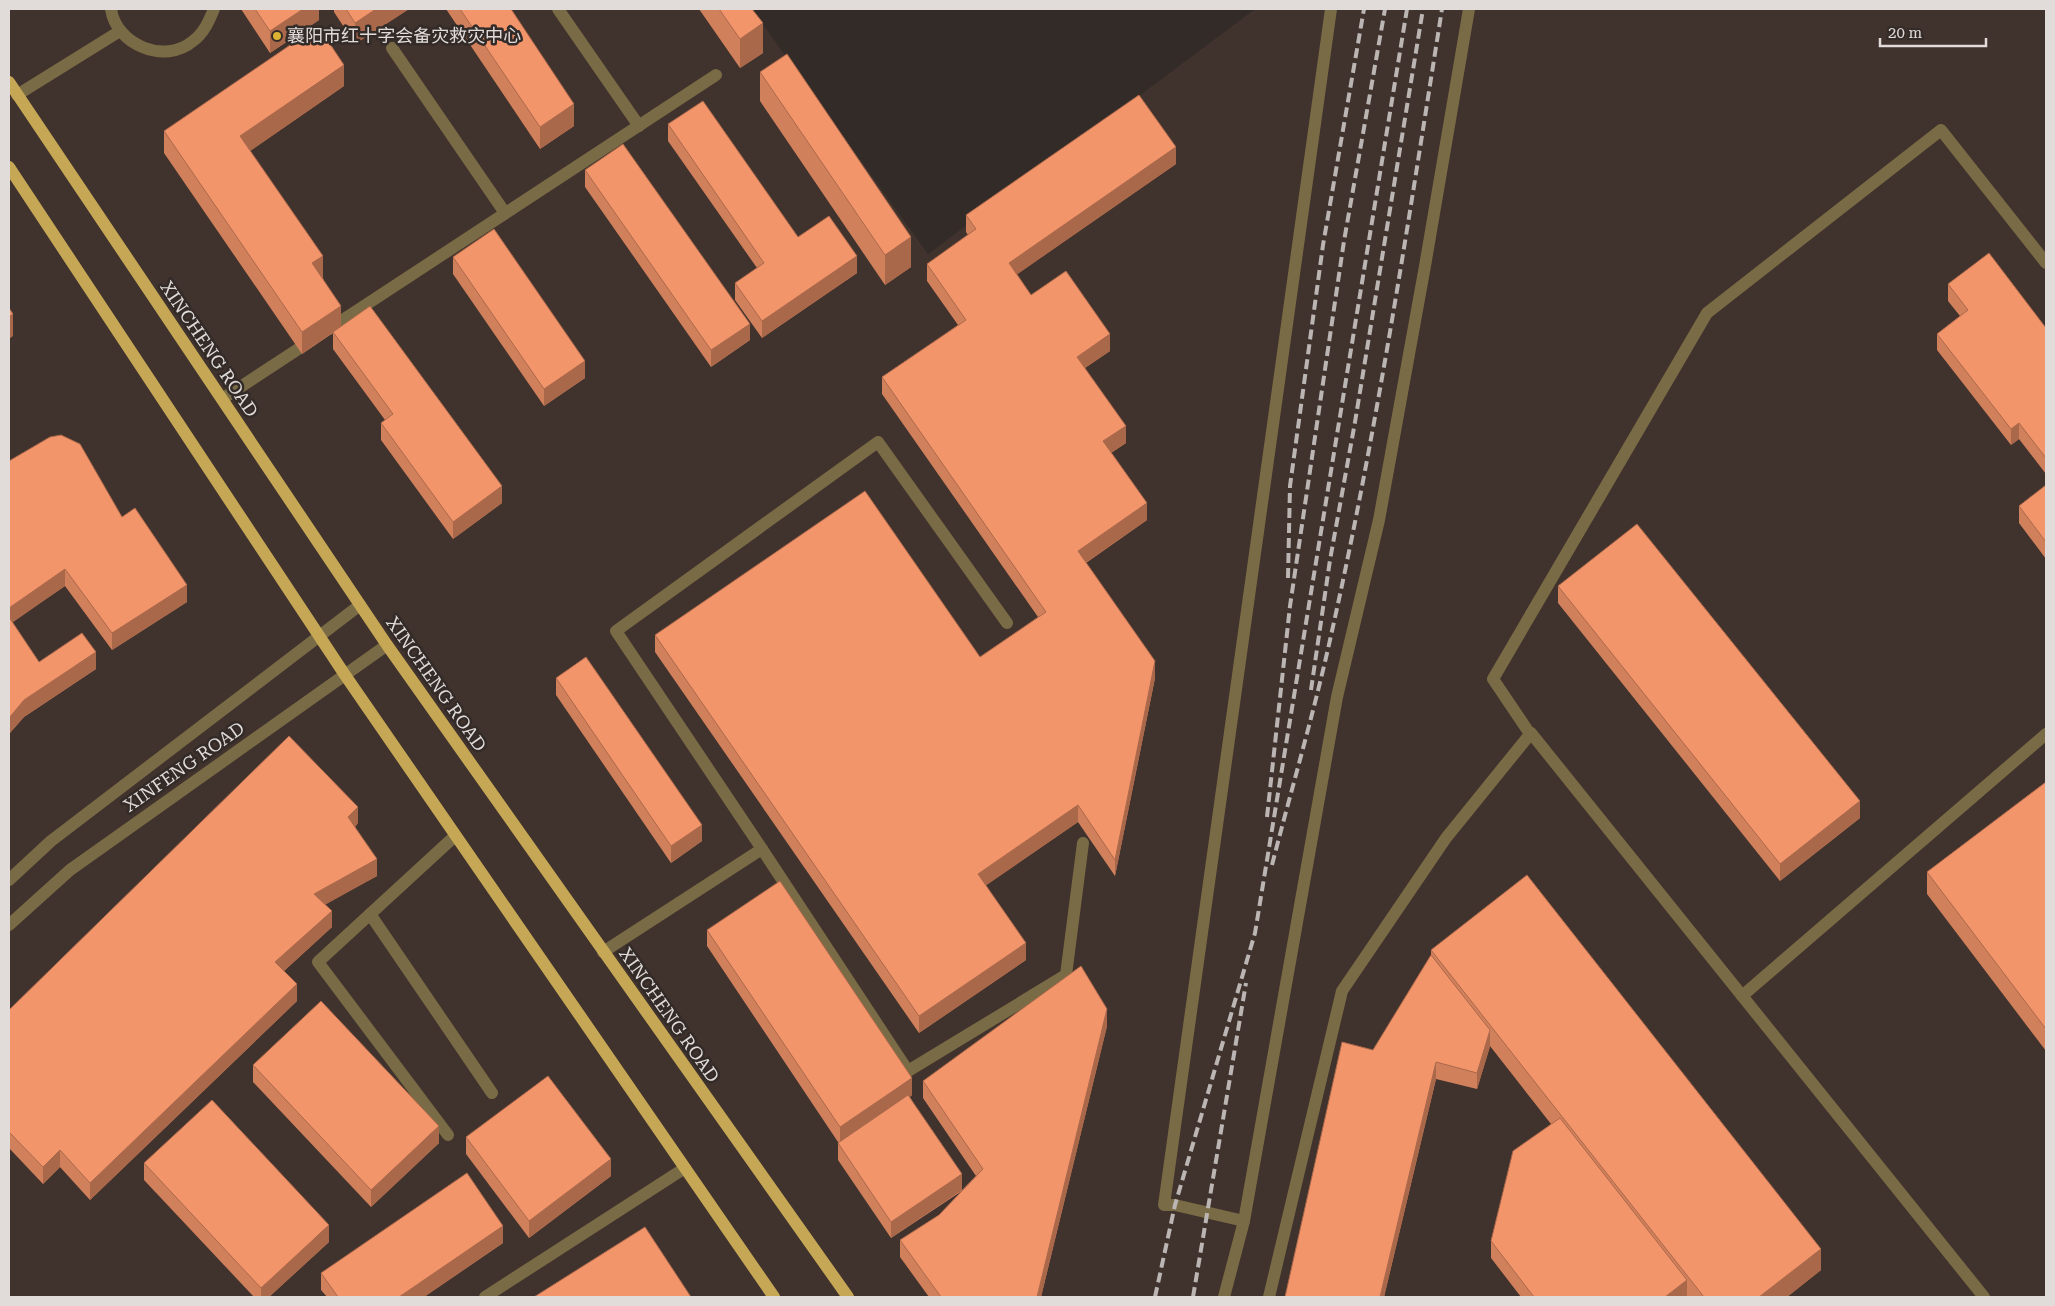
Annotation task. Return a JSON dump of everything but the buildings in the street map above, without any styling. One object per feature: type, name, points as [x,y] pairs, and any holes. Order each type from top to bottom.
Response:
[{"type":"main road","name":"XINCHENG ROAD","points":[[9,82],[386,645],[848,1297]]},
{"type":"main road","points":[[9,167],[345,675],[774,1297]]},
{"type":"street","points":[[111,9],[120,31],[135,44],[154,51],[174,50],[192,42],[206,28],[214,9]]},
{"type":"street","points":[[558,9],[638,126]]},
{"type":"street","points":[[1244,1222],[1176,1205],[1164,1205],[1331,9]]},
{"type":"street","points":[[1224,1297],[1244,1222],[1336,697],[1382,500],[1425,266],[1469,9]]},
{"type":"street","points":[[17,95],[120,31]]},
{"type":"street","points":[[392,48],[506,213]]},
{"type":"street","points":[[222,399],[716,76]]},
{"type":"street","points":[[1984,1297],[1530,734],[1493,679],[1707,313],[1940,130],[2046,263]]},
{"type":"street","points":[[1007,623],[878,442],[616,631],[908,1071],[1066,974],[1083,843]]},
{"type":"street","name":"XINFENG ROAD","points":[[9,880],[51,841],[360,604]]},
{"type":"street","name":"XINFENG ROAD","points":[[9,926],[70,870],[386,645]]},
{"type":"street","points":[[1269,1297],[1342,991],[1446,838],[1530,734]]},
{"type":"street","points":[[1742,996],[2046,734]]},
{"type":"street","points":[[448,1135],[318,962],[455,836]]},
{"type":"street","points":[[603,952],[762,849]]},
{"type":"street","points":[[370,914],[492,1093]]},
{"type":"street","points":[[485,1297],[685,1168]]},
{"type":"shaded area","points":[[9,9],[752,9],[928,254],[1255,9],[2046,9],[2046,1297],[9,1297]]},
{"type":"railway","points":[[1288,578],[1290,486],[1323,245],[1364,9]]},
{"type":"railway","points":[[1267,817],[1290,606],[1344,241],[1385,9]]},
{"type":"railway","points":[[1155,1297],[1175,1205],[1255,933],[1407,9]]},
{"type":"railway","points":[[1311,690],[1330,560],[1355,422],[1423,9]]},
{"type":"railway","points":[[1272,865],[1318,690],[1349,554],[1392,321],[1442,9]]},
{"type":"railway","points":[[1193,1297],[1246,983]]},
{"type":"place","name":"襄阳市红十字会备灾救灾中心","points":[[277,36]]}]
